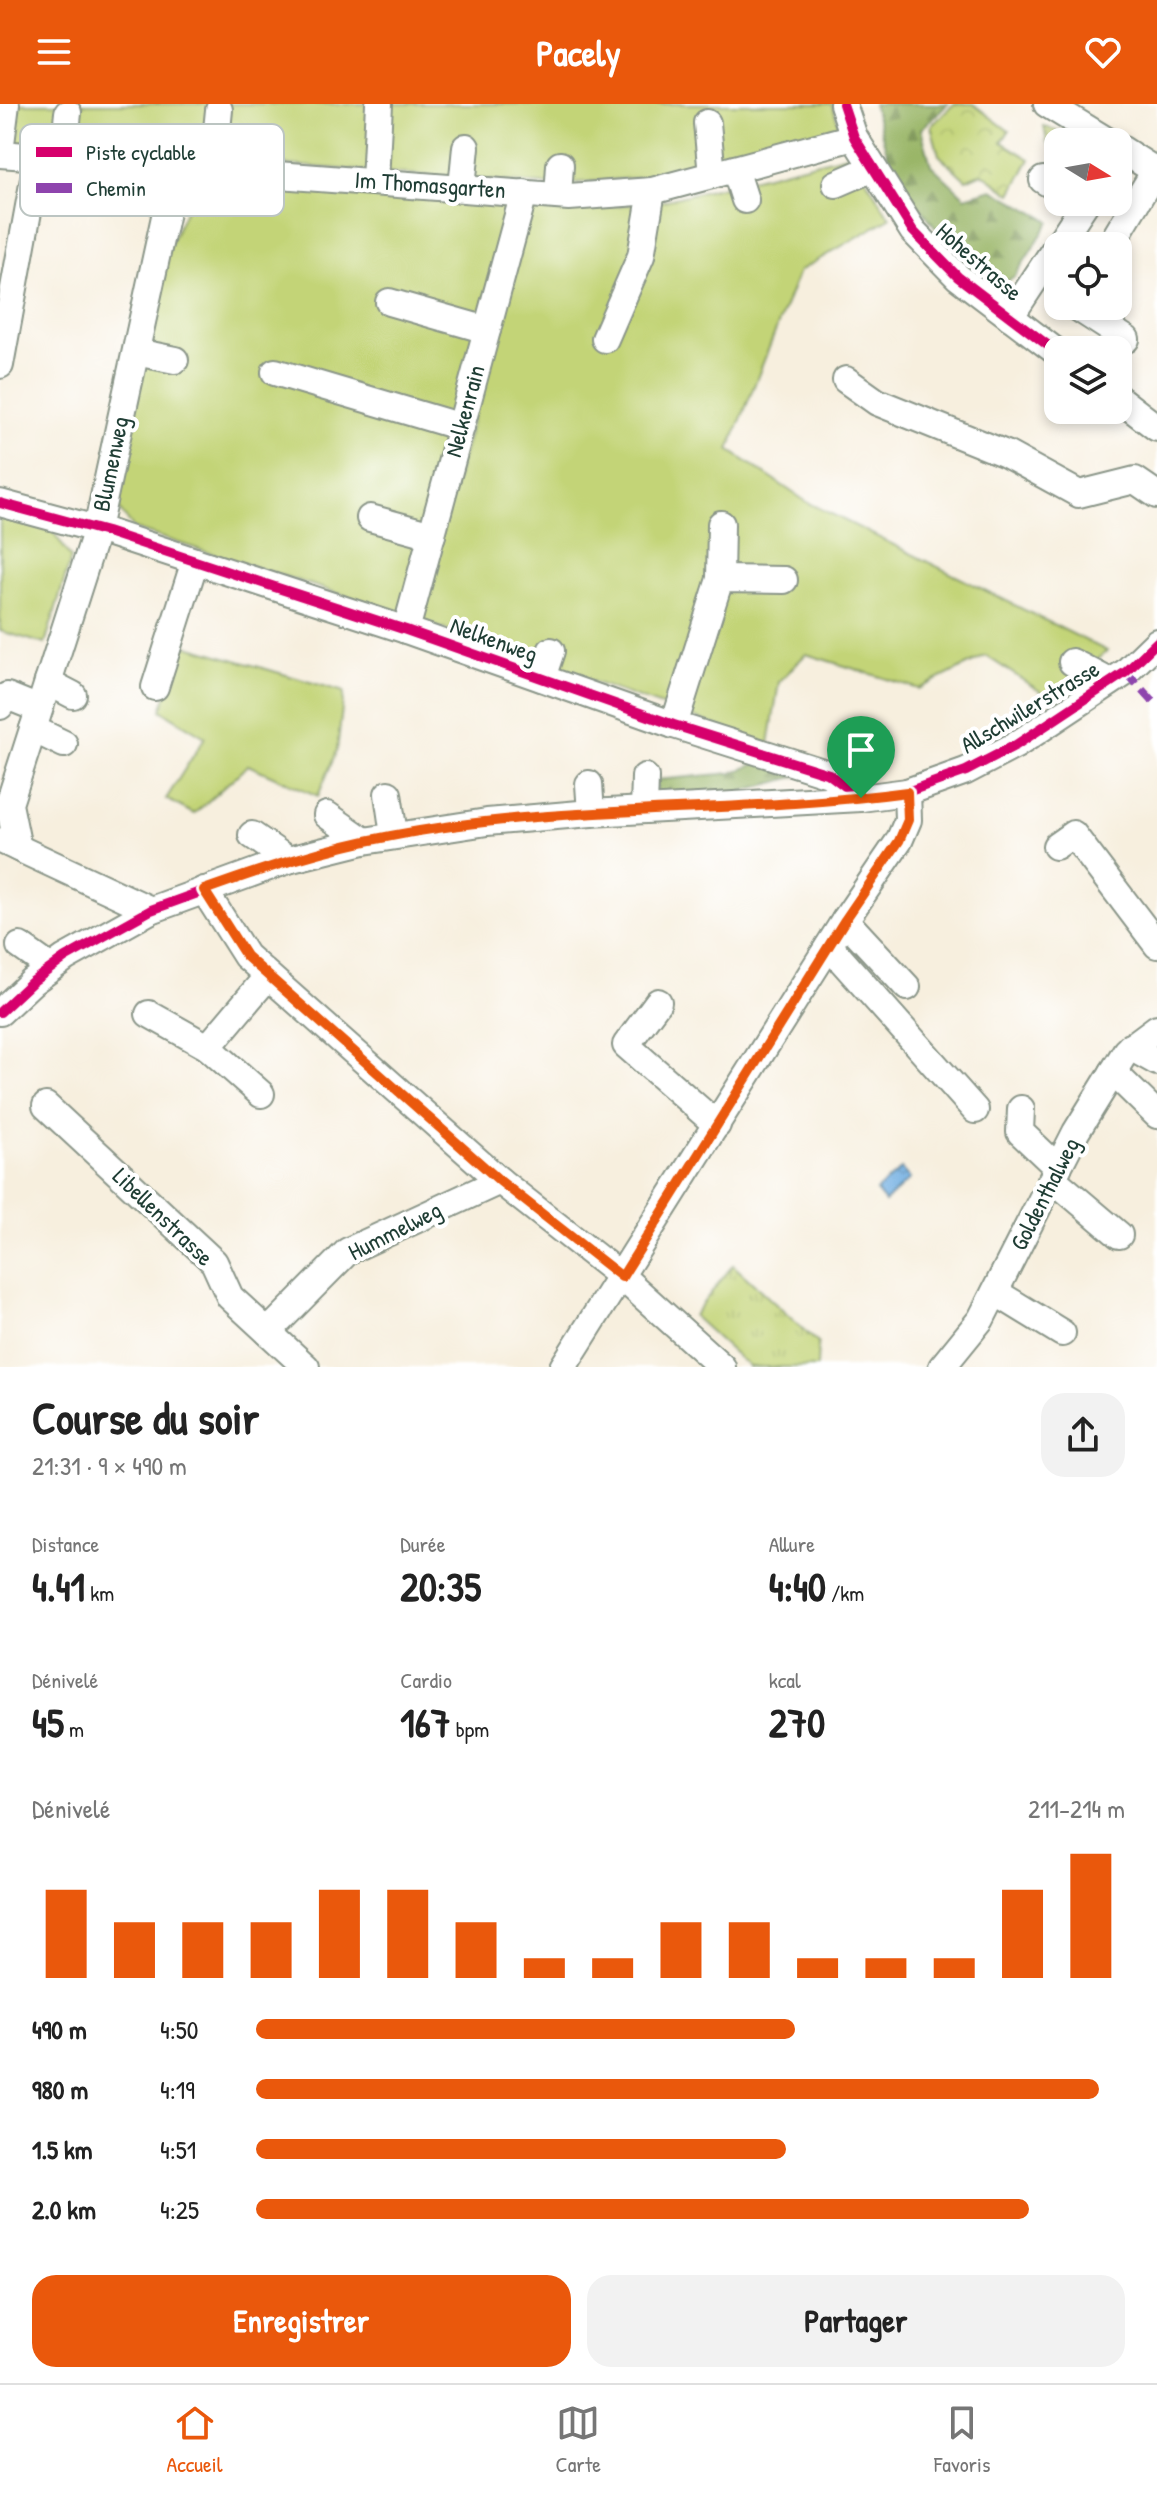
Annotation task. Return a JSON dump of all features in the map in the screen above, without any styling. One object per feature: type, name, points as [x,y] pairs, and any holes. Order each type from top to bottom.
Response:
[{"type":"street","points":[[0,153],[6,104]]},
{"type":"street","points":[[375,181],[379,104]]},
{"type":"street","name":"Hohestrasse","points":[[843,104],[854,137],[913,231],[958,277],[1044,342]]},
{"type":"street","points":[[1047,104],[1085,128]]},
{"type":"street","points":[[218,124],[219,110]]},
{"type":"street","points":[[64,124],[68,113]]},
{"type":"street","points":[[707,123],[740,162],[745,200]]},
{"type":"street","name":"Im Thomasgarten","points":[[284,168],[330,168],[375,181],[558,196],[652,191],[740,162],[854,137]]},
{"type":"street","points":[[462,187],[466,147]]},
{"type":"street","name":"Im Thomasgarten","points":[[0,153],[20,155]]},
{"type":"street","points":[[1119,232],[1156,171],[1132,157]]},
{"type":"street","points":[[558,196],[560,165]]},
{"type":"street","points":[[836,184],[873,168]]},
{"type":"street","points":[[605,339],[641,256],[652,191]]},
{"type":"street","name":"Nelkenrain","points":[[406,630],[524,193]]},
{"type":"street","points":[[0,365],[36,216]]},
{"type":"street","name":"Blumenweg","points":[[9,844],[9,804],[48,682],[69,650],[96,567],[165,216]]},
{"type":"street","points":[[1010,317],[1075,216]]},
{"type":"street","points":[[389,302],[487,330]]},
{"type":"street","points":[[1097,320],[1121,336]]},
{"type":"street","points":[[136,352],[175,360]]},
{"type":"street","points":[[275,372],[461,427]]},
{"type":"street","points":[[846,380],[877,402],[1006,454],[1079,494],[1135,480],[1157,495]]},
{"type":"street","points":[[1132,409],[1157,428]]},
{"type":"street","name":"Nelkenweg","points":[[0,503],[195,561],[406,630],[629,710],[829,774],[861,798]]},
{"type":"street","points":[[370,518],[432,535]]},
{"type":"street","points":[[674,725],[720,579],[721,524]]},
{"type":"street","points":[[155,687],[195,561]]},
{"type":"street","points":[[720,579],[784,580]]},
{"type":"street","name":"Allschwilerstrasse","points":[[0,1012],[51,968],[94,940],[151,910],[288,860],[364,841],[487,822],[861,798],[907,792],[966,771],[1007,750],[1126,672],[1157,642]]},
{"type":"street","points":[[542,678],[551,651]]},
{"type":"street","points":[[1072,662],[1110,682]]},
{"type":"street","points":[[48,682],[73,695]]},
{"type":"street","points":[[0,706],[7,696],[64,744]]},
{"type":"street","points":[[644,810],[645,777]]},
{"type":"street","points":[[589,784],[591,813]]},
{"type":"street","points":[[563,1367],[845,920],[899,841],[908,820],[907,792]]},
{"type":"street","points":[[388,794],[394,835]]},
{"type":"street","points":[[327,815],[364,841]]},
{"type":"street","points":[[1056,846],[1073,834],[1157,945]]},
{"type":"street","points":[[252,835],[288,860]]},
{"type":"street","points":[[9,844],[50,871],[151,910]]},
{"type":"street","points":[[204,890],[246,956],[500,1181],[622,1277],[722,1367]]},
{"type":"street","points":[[845,920],[907,987]]},
{"type":"street","points":[[20,946],[51,968]]},
{"type":"street","points":[[829,946],[975,1110]]},
{"type":"street","points":[[208,1047],[268,976]]},
{"type":"street","points":[[658,1002],[626,1045],[717,1125]]},
{"type":"street","points":[[149,1014],[208,1047],[261,1094]]},
{"type":"street","name":"Goldenthalweg","points":[[942,1367],[981,1319],[1076,1132],[1113,1072],[1130,1047],[1157,1028]]},
{"type":"street","points":[[1130,1047],[1157,1062]]},
{"type":"street","points":[[1113,1072],[1157,1115]]},
{"type":"street","name":"Libellenstrasse","points":[[46,1106],[214,1262],[230,1297],[306,1367]]},
{"type":"street","points":[[1021,1109],[1020,1132],[1056,1174],[1119,1235]]},
{"type":"street","name":"Hummelweg","points":[[268,1332],[348,1251],[500,1181]]},
{"type":"street","points":[[995,1292],[1062,1333]]},
{"type":"green space","points":[[0,104],[832,104],[840,128],[668,175],[551,185],[284,165],[284,124],[20,124],[20,145],[0,143]]},
{"type":"green space","points":[[873,104],[948,104],[921,129],[931,165],[965,197],[992,189],[1050,221],[1015,276],[1000,285],[962,262],[892,170]]},
{"type":"green space","points":[[954,104],[973,104],[1009,131],[1002,142],[1030,159],[1011,194],[982,173],[966,180],[939,155],[931,126]]},
{"type":"green space","points":[[851,154],[890,218],[799,271],[729,450],[807,502],[1107,651],[1086,671],[1049,697],[986,656],[919,689],[806,654],[779,682],[769,744],[418,620],[530,208],[559,212],[663,201]]},
{"type":"green space","points":[[284,187],[509,203],[407,615],[134,529],[116,505],[165,256],[183,216],[284,216]]},
{"type":"green space","points":[[0,514],[50,527],[71,558],[45,644],[0,631]]},
{"type":"green space","points":[[185,645],[344,692],[337,750],[318,796],[248,765],[194,814],[166,799],[205,737],[161,710]]},
{"type":"green space","points":[[760,762],[795,777],[727,795],[656,796],[657,780],[732,773]]},
{"type":"green space","points":[[733,1265],[818,1343],[817,1367],[749,1367],[693,1316]]},
{"type":"water","points":[[901,1169],[910,1179],[885,1202],[876,1191]]},
{"type":"marked path","points":[[1126,672],[1157,706]]},
{"type":"cycle path","points":[[843,104],[854,137],[913,231],[958,277],[1044,342]]},
{"type":"cycle path","points":[[0,503],[107,532],[406,630],[674,725],[829,774],[861,798]]},
{"type":"cycle path","points":[[0,1012],[32,982],[65,958],[151,910],[288,860],[364,841],[487,822],[861,798],[907,792],[966,771],[1016,745],[1126,672],[1157,642]]},
{"type":"route","points":[[907,792],[908,820],[899,841],[845,920],[622,1277],[500,1181],[246,956],[204,890],[288,860],[394,835],[487,822],[591,813],[861,798],[907,792]]}]
